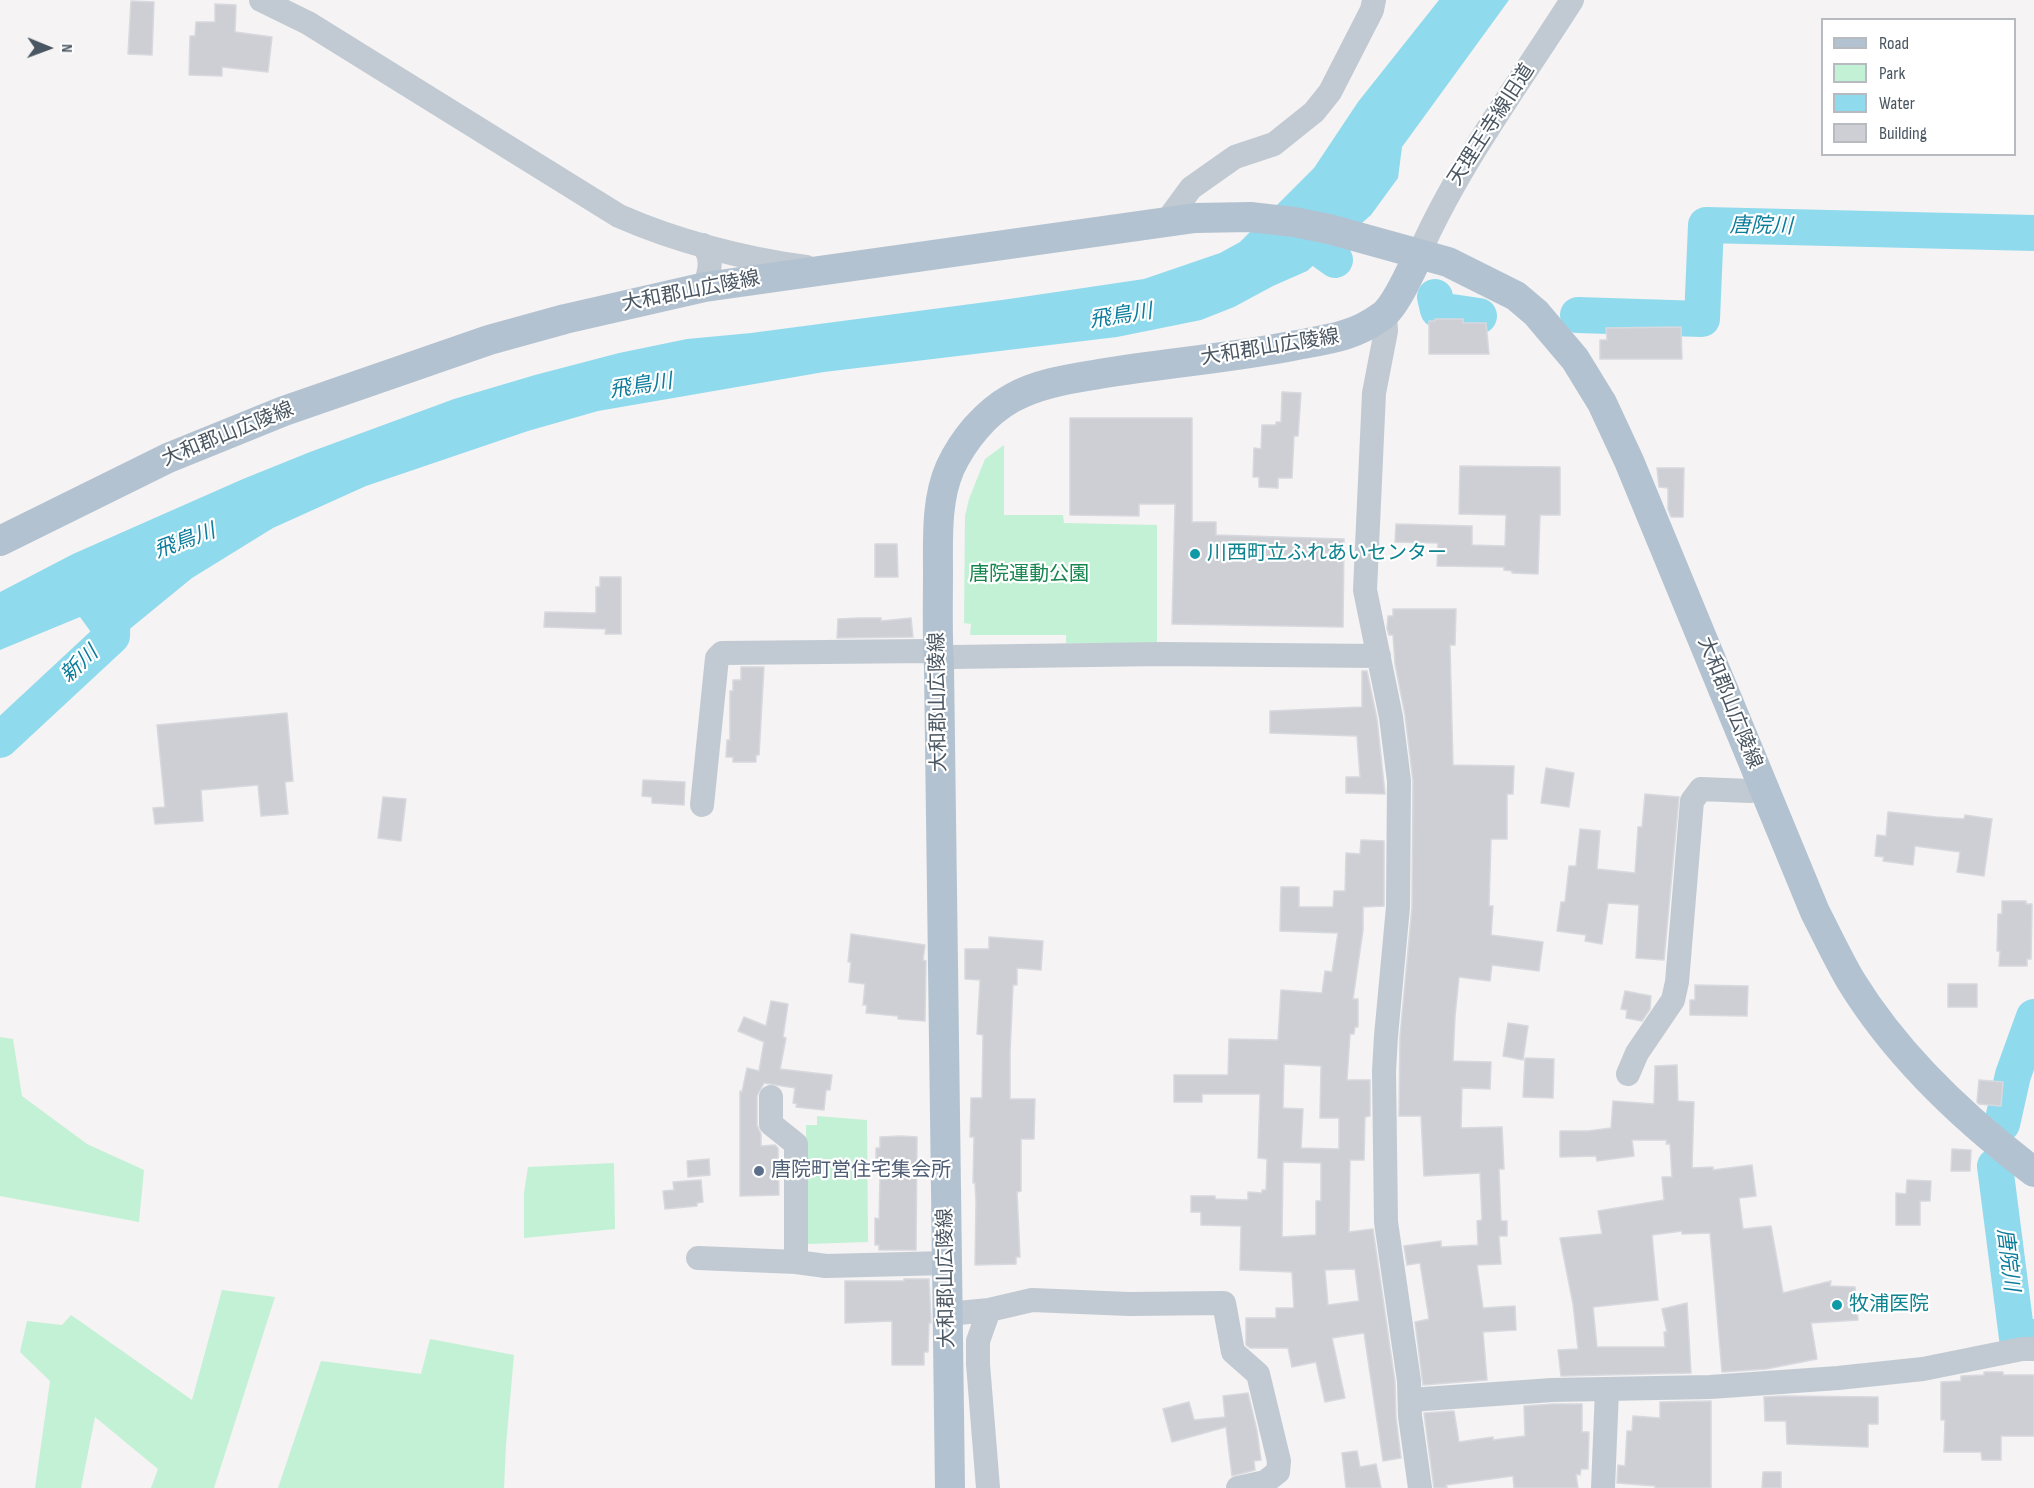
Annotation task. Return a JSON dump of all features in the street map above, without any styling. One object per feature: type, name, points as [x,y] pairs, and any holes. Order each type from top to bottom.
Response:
[{"type":"main road","name":"大和郡山広陵線","points":[[0,541],[168,458],[284,411],[489,340],[565,318],[705,287],[1181,220],[1250,218],[1294,222],[1448,262],[1516,296],[1542,320],[1575,359],[1602,403],[1629,461],[1815,912],[1852,981],[1887,1032],[1936,1088],[2034,1172]]},
{"type":"main road","name":"大和郡山広陵線","points":[[950,1488],[938,532],[941,499],[949,470],[964,443],[988,416],[1011,398],[1029,389],[1055,382],[1139,368],[1264,352],[1349,336],[1384,315],[1409,278],[1419,254]]},
{"type":"street","points":[[261,0],[308,23],[619,216],[643,227],[703,245],[787,265],[820,270]]},
{"type":"street","points":[[1181,220],[1191,188],[1235,158],[1274,144],[1314,112],[1330,92],[1372,10],[1374,0]]},
{"type":"street","name":"天理王寺線旧道","points":[[1419,254],[1435,217],[1455,182],[1572,0]]},
{"type":"street","points":[[703,245],[709,252],[710,262],[705,287]]},
{"type":"street","points":[[1384,315],[1386,331],[1374,393],[1365,590],[1391,717],[1399,782],[1398,907],[1384,1071],[1386,1222],[1399,1306],[1420,1488]]},
{"type":"street","points":[[702,805],[717,658],[723,653],[927,651],[952,657],[1162,654],[1379,656]]},
{"type":"street","points":[[1628,1074],[1637,1053],[1673,1000],[1677,982],[1692,801],[1700,794],[1701,789],[1750,791],[1764,788]]},
{"type":"street","points":[[771,1097],[771,1124],[796,1144],[796,1262]]},
{"type":"street","points":[[698,1258],[796,1262],[826,1266],[947,1263]]},
{"type":"street","points":[[948,1314],[989,1310],[1032,1300],[1129,1304],[1224,1303],[1233,1353],[1258,1374],[1279,1461],[1278,1472],[1265,1482],[1238,1488]]},
{"type":"street","points":[[988,1488],[978,1341],[989,1310]]},
{"type":"street","points":[[1410,1400],[1552,1390],[1710,1387],[1838,1378],[1923,1369],[2022,1349],[2034,1349]]},
{"type":"street","points":[[1603,1488],[1607,1390]]},
{"type":"green space","name":"唐院運動公園","points":[[1004,445],[1004,515],[1063,515],[1064,523],[1157,525],[1157,643],[1066,643],[1066,635],[970,635],[971,624],[964,623],[965,516],[969,499],[985,459]]},
{"type":"green space","points":[[0,1037],[13,1039],[22,1096],[87,1144],[144,1170],[139,1222],[0,1196]]},
{"type":"green space","points":[[817,1116],[867,1120],[868,1242],[807,1244],[806,1125],[817,1125]]},
{"type":"green space","points":[[614,1163],[615,1229],[524,1238],[524,1193],[528,1167]]},
{"type":"green space","points":[[222,1290],[275,1297],[214,1488],[151,1488],[158,1469],[95,1417],[81,1488],[35,1488],[50,1381],[20,1352],[27,1321],[62,1325],[71,1315],[192,1400]]},
{"type":"green space","points":[[430,1339],[514,1355],[504,1488],[278,1488],[321,1361],[421,1374]]},
{"type":"water","points":[[1439,0],[1509,0],[1402,147],[1398,178],[1371,215],[1307,271],[1234,307],[1201,320],[1117,337],[824,372],[598,411],[528,431],[366,486],[273,528],[192,578],[104,650],[80,617],[0,650],[0,592],[73,554],[243,479],[454,399],[619,353],[687,339],[751,333],[1144,279],[1220,253],[1240,242],[1314,168],[1358,102]]},
{"type":"building","points":[[131,1],[154,2],[152,55],[128,54]]},
{"type":"building","points":[[215,4],[236,5],[235,32],[272,37],[268,72],[222,67],[222,76],[189,75],[190,36],[195,36],[196,22],[215,22]]},
{"type":"building","points":[[1435,319],[1463,319],[1463,323],[1486,323],[1489,354],[1429,354],[1429,321],[1435,321]]},
{"type":"building","points":[[1681,327],[1682,359],[1600,359],[1600,340],[1607,340],[1606,328]]},
{"type":"building","points":[[1282,392],[1301,393],[1298,436],[1294,436],[1292,478],[1278,478],[1278,488],[1259,487],[1259,477],[1253,477],[1254,448],[1261,449],[1262,425],[1276,425],[1276,422],[1281,422]]},
{"type":"building","points":[[1070,418],[1192,418],[1192,522],[1216,522],[1216,535],[1344,539],[1343,627],[1172,624],[1175,504],[1139,504],[1139,516],[1070,515]]},
{"type":"building","points":[[1460,466],[1560,467],[1560,515],[1540,515],[1538,574],[1512,573],[1512,571],[1504,570],[1504,567],[1437,566],[1438,543],[1395,542],[1396,524],[1472,526],[1472,545],[1505,546],[1506,515],[1459,514]]},
{"type":"building","points":[[1657,468],[1684,468],[1683,517],[1671,517],[1668,509],[1668,488],[1659,487]]},
{"type":"building","points":[[875,544],[897,544],[898,577],[875,577]]},
{"type":"building","points":[[600,577],[621,577],[621,634],[605,634],[606,629],[544,627],[545,612],[596,613],[596,587],[600,587]]},
{"type":"building","points":[[1393,609],[1456,609],[1455,645],[1450,645],[1453,765],[1514,766],[1513,794],[1507,794],[1507,839],[1491,839],[1489,906],[1493,906],[1491,935],[1543,942],[1539,971],[1492,965],[1490,981],[1459,977],[1453,1061],[1491,1062],[1490,1089],[1462,1088],[1461,1128],[1502,1127],[1504,1169],[1499,1169],[1501,1221],[1507,1221],[1507,1236],[1499,1236],[1501,1264],[1477,1265],[1483,1308],[1515,1306],[1516,1330],[1483,1332],[1487,1380],[1423,1385],[1415,1322],[1429,1319],[1420,1263],[1407,1265],[1404,1246],[1441,1241],[1441,1247],[1478,1245],[1477,1221],[1482,1220],[1480,1173],[1424,1176],[1421,1116],[1399,1116],[1400,1037],[1412,907],[1413,781],[1405,715],[1395,664],[1393,635],[1389,635],[1387,628],[1388,616],[1393,616]]},
{"type":"building","points":[[881,618],[881,621],[911,618],[913,637],[837,638],[838,619]]},
{"type":"building","points":[[741,667],[764,667],[759,755],[756,755],[756,762],[733,762],[733,757],[726,757],[727,740],[730,740],[730,691],[733,691],[733,680],[741,680]]},
{"type":"building","points":[[1362,671],[1367,671],[1377,719],[1385,794],[1346,793],[1346,777],[1360,777],[1357,736],[1270,733],[1270,711],[1362,707]]},
{"type":"building","points":[[287,713],[293,781],[285,782],[288,814],[261,816],[258,785],[201,790],[203,821],[155,824],[153,808],[165,807],[157,725]]},
{"type":"building","points":[[1546,768],[1574,773],[1569,807],[1541,803]]},
{"type":"building","points":[[643,780],[685,782],[684,805],[652,803],[652,797],[642,796]]},
{"type":"building","points":[[1645,794],[1679,797],[1664,960],[1636,958],[1639,905],[1608,903],[1602,944],[1585,941],[1586,935],[1557,931],[1561,902],[1565,902],[1569,866],[1576,866],[1580,829],[1600,831],[1597,869],[1635,873],[1638,827],[1642,827]]},
{"type":"building","points":[[383,797],[406,799],[401,841],[378,838]]},
{"type":"building","points":[[1888,812],[1964,819],[1965,815],[1992,819],[1984,876],[1957,872],[1960,852],[1915,846],[1913,865],[1883,861],[1884,857],[1875,856],[1877,835],[1886,836]]},
{"type":"building","points":[[1361,840],[1384,841],[1384,906],[1363,907],[1363,930],[1353,999],[1358,999],[1358,1027],[1355,1027],[1354,1034],[1350,1034],[1347,1080],[1370,1080],[1370,1116],[1365,1117],[1364,1160],[1350,1160],[1349,1232],[1373,1229],[1395,1382],[1396,1418],[1401,1458],[1383,1461],[1364,1333],[1332,1338],[1345,1398],[1325,1402],[1316,1362],[1292,1367],[1288,1348],[1250,1348],[1246,1345],[1246,1318],[1276,1318],[1276,1308],[1294,1308],[1292,1272],[1240,1270],[1241,1226],[1201,1225],[1201,1212],[1191,1212],[1191,1196],[1248,1200],[1248,1192],[1262,1193],[1262,1190],[1266,1190],[1267,1159],[1258,1158],[1260,1094],[1202,1094],[1202,1102],[1174,1102],[1174,1075],[1228,1075],[1229,1039],[1278,1040],[1281,990],[1322,993],[1325,971],[1332,972],[1338,933],[1280,931],[1281,887],[1299,887],[1299,907],[1333,907],[1334,891],[1345,891],[1346,853],[1360,854]],"holes":[[[1284,1064],[1321,1066],[1320,1118],[1339,1118],[1339,1149],[1301,1148],[1303,1109],[1283,1108]],[[1283,1162],[1321,1163],[1321,1201],[1316,1201],[1316,1235],[1282,1237]],[[1355,1269],[1359,1301],[1328,1305],[1325,1270]]]},
{"type":"building","points":[[2002,901],[2026,901],[2026,904],[2032,904],[2031,959],[2027,959],[2027,966],[1999,966],[1998,914],[2002,914]]},
{"type":"building","points":[[851,934],[925,945],[923,960],[926,961],[925,1021],[866,1013],[867,1005],[863,1005],[865,984],[849,982],[851,962],[848,962]]},
{"type":"building","points":[[989,937],[1043,941],[1041,970],[1017,968],[1017,985],[1013,985],[1010,1099],[1035,1099],[1034,1139],[1021,1139],[1021,1191],[1017,1192],[1020,1257],[1016,1257],[1016,1264],[975,1265],[976,1202],[975,1183],[973,1183],[974,1137],[970,1137],[971,1098],[982,1098],[983,1035],[977,1034],[980,980],[965,979],[965,949],[989,949]]},
{"type":"building","points":[[1948,984],[1977,984],[1977,1007],[1948,1007]]},
{"type":"building","points":[[1695,985],[1748,986],[1747,1016],[1690,1015],[1690,1000],[1695,1000]]},
{"type":"building","points":[[1625,991],[1651,996],[1650,1009],[1642,1021],[1626,1018],[1627,1010],[1621,1009]]},
{"type":"building","points":[[771,1001],[788,1004],[783,1037],[786,1038],[780,1069],[832,1075],[830,1090],[826,1090],[824,1110],[796,1107],[797,1104],[793,1103],[795,1088],[764,1083],[757,1096],[757,1125],[761,1134],[761,1146],[775,1145],[778,1148],[779,1195],[740,1196],[740,1091],[742,1092],[747,1068],[759,1071],[764,1042],[738,1031],[744,1017],[766,1026]]},
{"type":"building","points":[[1508,1023],[1528,1026],[1523,1060],[1503,1056]]},
{"type":"building","points":[[1525,1058],[1554,1059],[1553,1098],[1523,1097]]},
{"type":"building","points":[[1677,1065],[1678,1101],[1694,1102],[1692,1168],[1713,1167],[1713,1170],[1752,1165],[1756,1196],[1739,1198],[1743,1229],[1771,1226],[1783,1293],[1831,1281],[1830,1286],[1855,1287],[1858,1320],[1811,1323],[1817,1359],[1766,1369],[1722,1372],[1710,1233],[1682,1234],[1682,1231],[1652,1235],[1658,1300],[1593,1307],[1597,1347],[1665,1347],[1664,1332],[1667,1332],[1662,1309],[1687,1303],[1691,1373],[1561,1376],[1558,1350],[1578,1349],[1573,1304],[1560,1238],[1602,1234],[1598,1211],[1664,1200],[1662,1177],[1672,1177],[1670,1144],[1666,1144],[1667,1140],[1632,1140],[1634,1156],[1597,1161],[1596,1156],[1560,1157],[1560,1131],[1611,1128],[1613,1101],[1654,1104],[1655,1066]]},
{"type":"building","points":[[1979,1080],[2003,1082],[2001,1106],[1977,1102]]},
{"type":"building","points":[[880,1137],[917,1137],[916,1250],[879,1250],[879,1245],[875,1245],[875,1218],[879,1219],[880,1179],[879,1174],[876,1173],[876,1148],[880,1148]]},
{"type":"building","points":[[1952,1149],[1971,1150],[1970,1171],[1951,1171]]},
{"type":"building","points":[[709,1159],[710,1175],[688,1177],[687,1161]]},
{"type":"building","points":[[701,1180],[703,1202],[697,1203],[697,1206],[665,1209],[663,1191],[674,1190],[673,1182]]},
{"type":"building","points":[[1907,1180],[1931,1181],[1930,1201],[1920,1201],[1920,1225],[1896,1225],[1896,1193],[1906,1194]]},
{"type":"building","points":[[904,1279],[929,1279],[931,1323],[929,1323],[928,1352],[924,1352],[924,1365],[892,1365],[892,1321],[845,1323],[845,1281],[904,1281]]},
{"type":"building","points":[[1984,1372],[2003,1372],[2003,1375],[2034,1375],[2034,1436],[2001,1436],[2001,1460],[1982,1460],[1981,1452],[1944,1452],[1945,1420],[1941,1420],[1941,1382],[1961,1381],[1961,1376],[1984,1375]]},
{"type":"building","points":[[1248,1393],[1261,1460],[1254,1461],[1255,1470],[1232,1476],[1226,1427],[1172,1442],[1163,1409],[1189,1402],[1194,1420],[1225,1417],[1223,1396]]},
{"type":"building","points":[[1764,1397],[1878,1397],[1878,1424],[1868,1424],[1868,1447],[1787,1444],[1786,1421],[1765,1421]]},
{"type":"building","points":[[1711,1401],[1711,1488],[1655,1488],[1655,1486],[1617,1483],[1618,1465],[1625,1466],[1627,1431],[1632,1431],[1633,1416],[1660,1418],[1660,1402]]},
{"type":"building","points":[[1582,1404],[1582,1432],[1589,1432],[1588,1469],[1581,1469],[1580,1475],[1576,1474],[1578,1488],[1514,1488],[1513,1476],[1446,1485],[1447,1488],[1434,1488],[1424,1413],[1454,1411],[1459,1442],[1493,1437],[1493,1440],[1525,1436],[1524,1406]]},
{"type":"building","points":[[1357,1451],[1360,1467],[1376,1464],[1381,1488],[1346,1488],[1342,1453]]},
{"type":"building","points":[[1763,1472],[1781,1472],[1781,1488],[1762,1488]]},
{"type":"waterway","name":"唐院川","points":[[1578,315],[1702,319],[1706,225],[2034,233]]},
{"type":"waterway","name":"飛鳥川","points":[[1303,237],[1335,260]]},
{"type":"waterway","name":"唐院川","points":[[1435,297],[1438,310],[1479,316]]},
{"type":"waterway","name":"新川","points":[[0,740],[112,636],[113,602]]},
{"type":"waterway","name":"唐院川","points":[[2002,1124],[2013,1075],[2034,1017]]},
{"type":"waterway","name":"唐院川","points":[[1995,1166],[2017,1338],[2034,1337]]},
{"type":"place","name":"川西町立ふれあいセンター","points":[[1195,554]]},
{"type":"place","name":"唐院町営住宅集会所","points":[[759,1171]]},
{"type":"place","name":"牧浦医院","points":[[1837,1305]]}]
